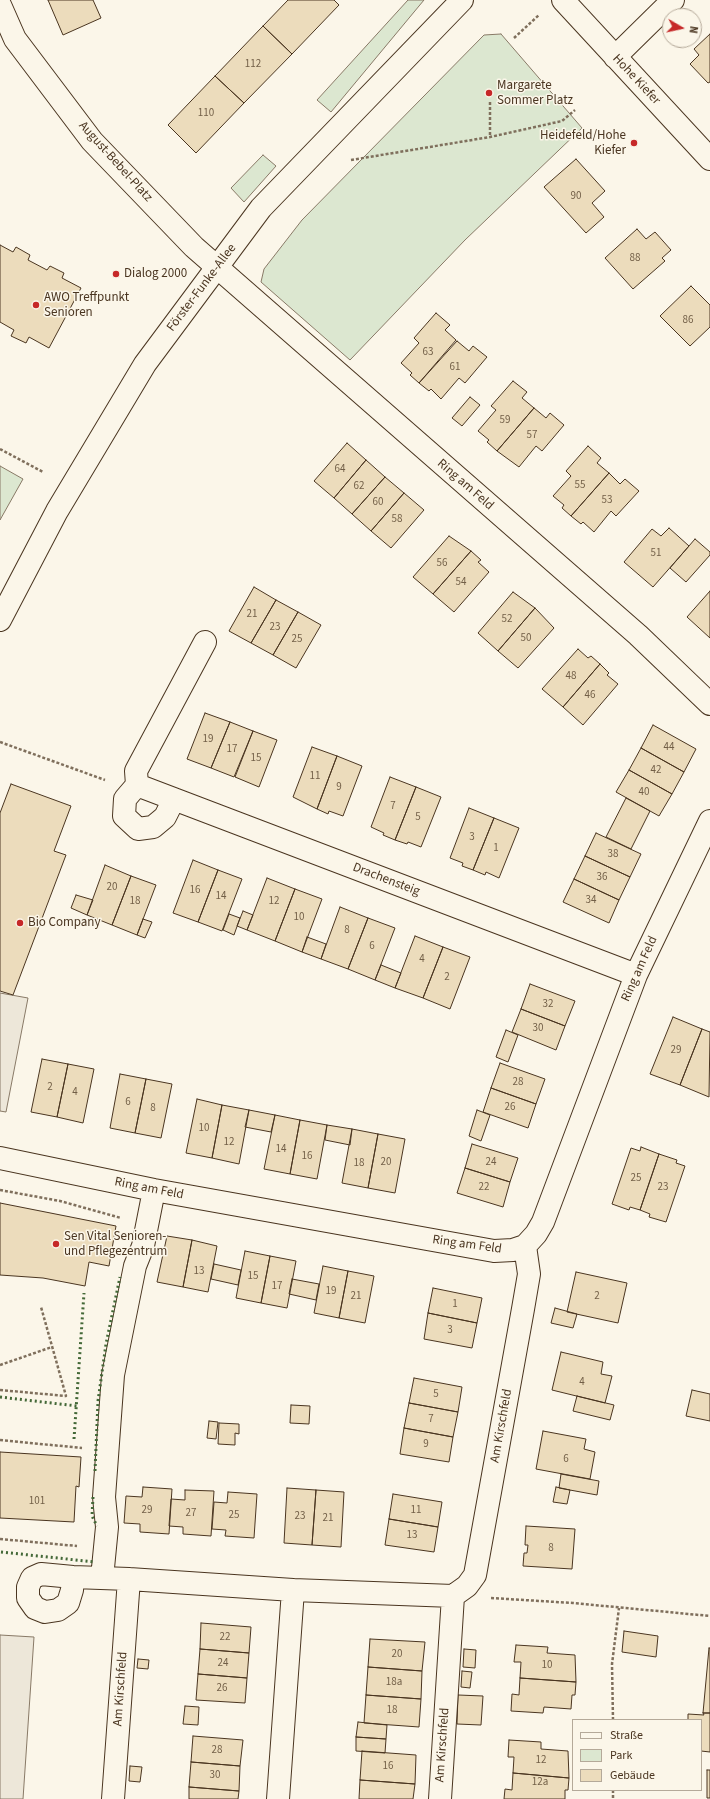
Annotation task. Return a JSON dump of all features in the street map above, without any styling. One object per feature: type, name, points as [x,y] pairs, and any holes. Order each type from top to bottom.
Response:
[{"type":"street","name":"Förster-Funke-Allee","points":[[0,620],[57,511],[145,364],[261,208],[462,0]]},
{"type":"street","name":"Hohe Kiefer","points":[[563,0],[710,159]]},
{"type":"street","points":[[615,58],[673,0]]},
{"type":"street","name":"August-Bebel-Platz","points":[[0,5],[15,40],[92,141],[194,247],[217,268]]},
{"type":"street","name":"Ring am Feld","points":[[217,268],[638,635],[710,704]]},
{"type":"street","points":[[174,799],[165,817],[153,828],[138,829],[124,816],[125,799],[137,784],[136,771],[205,642]]},
{"type":"street","name":"Drachensteig","points":[[137,784],[636,975]]},
{"type":"street","name":"Ring am Feld","points":[[0,1158],[154,1190],[494,1251],[513,1250],[525,1246],[544,1222],[636,975],[710,821]]},
{"type":"street","points":[[102,1578],[107,1527],[104,1497],[113,1375],[134,1266],[143,1246],[154,1190]]},
{"type":"street","name":"Am Kirschfeld","points":[[440,1799],[453,1596],[467,1586],[475,1575],[529,1274],[525,1246]]},
{"type":"street","points":[[73,1577],[129,1579],[293,1590],[453,1596]]},
{"type":"street","name":"Am Kirschfeld","points":[[113,1799],[129,1579]]},
{"type":"street","points":[[278,1799],[293,1590]]},
{"type":"path","points":[[514,38],[539,15]]},
{"type":"path","points":[[490,102],[490,137]]},
{"type":"path","points":[[351,160],[490,137],[562,121],[575,110]]},
{"type":"path","points":[[0,449],[43,472]]},
{"type":"path","points":[[0,742],[109,782]]},
{"type":"path","points":[[0,1190],[60,1201],[122,1218]]},
{"type":"path","points":[[0,1390],[66,1396],[41,1307]]},
{"type":"path","points":[[0,1365],[52,1347]]},
{"type":"path","points":[[0,1440],[90,1448]]},
{"type":"path","points":[[0,1539],[83,1547]]},
{"type":"path","points":[[453,1596],[710,1616]]},
{"type":"path","points":[[613,1719],[612,1664],[619,1608]]},
{"type":"green space","points":[[408,0],[424,0],[331,112],[317,100]]},
{"type":"green space","points":[[501,34],[582,128],[465,240],[350,360],[261,282],[264,269],[302,220],[484,35]]},
{"type":"green space","points":[[263,155],[276,166],[244,202],[231,188]]},
{"type":"green space","points":[[0,466],[23,479],[0,520]]},
{"type":"shaded area","points":[[0,993],[28,998],[6,1112],[0,1111]]},
{"type":"shaded area","points":[[0,1635],[34,1637],[23,1799],[0,1799]]},
{"type":"building","points":[[48,0],[93,0],[101,18],[63,35]]},
{"type":"building","points":[[288,0],[334,0],[339,5],[292,54],[263,26]]},
{"type":"building","points":[[263,26],[292,54],[244,103],[215,76]]},
{"type":"building","points":[[710,34],[710,82],[708,83],[690,64],[699,55],[694,49],[702,48],[702,42]]},
{"type":"building","points":[[215,76],[244,103],[196,153],[168,125]]},
{"type":"building","points":[[576,159],[605,191],[592,203],[604,217],[586,233],[544,187]]},
{"type":"building","points":[[637,229],[646,239],[655,232],[671,250],[662,258],[665,261],[633,289],[605,258]]},
{"type":"building","name":"AWO Treffpunkt Senioren","points":[[0,245],[13,252],[16,247],[30,255],[28,260],[47,270],[50,266],[64,273],[62,278],[81,288],[49,348],[29,337],[26,343],[11,336],[14,330],[0,322]]},
{"type":"building","points":[[691,286],[710,305],[710,327],[690,346],[660,316]]},
{"type":"building","points":[[436,313],[450,325],[445,330],[456,340],[419,383],[410,375],[412,373],[401,363],[419,343],[414,338]]},
{"type":"building","points":[[457,341],[469,351],[473,346],[487,357],[465,383],[459,378],[441,399],[431,389],[429,391],[419,383]]},
{"type":"building","points":[[513,381],[527,392],[522,398],[534,408],[497,451],[487,442],[489,440],[478,431],[496,410],[491,406]]},
{"type":"building","points":[[470,397],[480,405],[462,426],[452,418]]},
{"type":"building","points":[[534,408],[546,418],[550,413],[564,425],[542,451],[536,446],[519,467],[497,451]]},
{"type":"building","points":[[347,443],[366,460],[334,498],[314,481]]},
{"type":"building","points":[[588,446],[601,458],[597,463],[609,473],[571,516],[562,508],[564,505],[553,496],[571,476],[566,471]]},
{"type":"building","points":[[366,460],[385,477],[352,514],[334,498]]},
{"type":"building","points":[[609,473],[620,484],[625,479],[639,491],[616,516],[611,511],[594,532],[583,522],[581,524],[571,516]]},
{"type":"building","points":[[385,477],[404,493],[371,531],[352,514]]},
{"type":"building","points":[[404,493],[424,510],[391,548],[371,531]]},
{"type":"building","points":[[669,528],[689,546],[653,587],[624,562],[652,529],[661,536]]},
{"type":"building","points":[[449,536],[471,551],[433,594],[413,577]]},
{"type":"building","points":[[695,539],[710,552],[710,555],[686,582],[670,568]]},
{"type":"building","points":[[471,551],[481,560],[478,562],[489,572],[454,612],[433,594]]},
{"type":"building","points":[[254,587],[276,600],[251,643],[229,631]]},
{"type":"building","points":[[710,591],[710,638],[687,617]]},
{"type":"building","points":[[513,592],[535,608],[498,651],[478,633]]},
{"type":"building","points":[[276,600],[298,612],[273,655],[251,643]]},
{"type":"building","points":[[535,608],[554,628],[518,668],[498,651]]},
{"type":"building","points":[[298,612],[321,625],[296,668],[273,655]]},
{"type":"building","points":[[578,649],[588,658],[591,656],[600,664],[563,707],[542,689]]},
{"type":"building","points":[[600,664],[609,673],[607,675],[618,684],[583,725],[563,707]]},
{"type":"building","points":[[205,713],[230,722],[211,768],[187,759]]},
{"type":"building","points":[[230,722],[253,731],[234,777],[211,768]]},
{"type":"building","points":[[653,725],[696,749],[684,772],[641,748]]},
{"type":"building","points":[[253,731],[277,740],[259,787],[235,777]]},
{"type":"building","points":[[312,747],[337,756],[317,809],[293,797]]},
{"type":"building","points":[[641,748],[684,772],[672,794],[629,770]]},
{"type":"building","points":[[337,756],[362,766],[343,816],[329,811],[328,814],[317,809]]},
{"type":"building","points":[[629,770],[672,794],[659,816],[616,792]]},
{"type":"building","points":[[390,777],[416,787],[395,840],[383,835],[384,833],[371,827]]},
{"type":"building","name":"Bio Company","points":[[11,784],[71,806],[54,851],[66,855],[13,995],[0,991],[0,813]]},
{"type":"building","points":[[416,787],[441,797],[421,847],[408,842],[407,844],[395,840]]},
{"type":"building","points":[[626,798],[650,811],[631,849],[606,837]]},
{"type":"building","points":[[469,808],[494,818],[473,870],[462,866],[463,863],[450,858]]},
{"type":"building","points":[[494,818],[519,828],[499,878],[486,872],[485,875],[473,870]]},
{"type":"building","points":[[596,833],[641,854],[630,877],[585,856]]},
{"type":"building","points":[[585,856],[630,877],[619,900],[574,879]]},
{"type":"building","points":[[193,860],[218,870],[198,922],[173,913]]},
{"type":"building","points":[[105,865],[131,876],[112,925],[87,915]]},
{"type":"building","points":[[218,870],[242,879],[222,931],[198,922]]},
{"type":"building","points":[[131,876],[156,885],[137,935],[112,925]]},
{"type":"building","points":[[267,878],[295,889],[275,941],[247,930]]},
{"type":"building","points":[[574,879],[619,900],[609,923],[563,902]]},
{"type":"building","points":[[295,889],[322,899],[302,952],[275,941]]},
{"type":"building","points":[[76,895],[93,900],[87,915],[71,908]]},
{"type":"building","points":[[340,907],[368,918],[348,969],[321,959]]},
{"type":"building","points":[[243,911],[253,915],[247,930],[237,926]]},
{"type":"building","points":[[229,914],[240,918],[234,935],[223,930]]},
{"type":"building","points":[[368,918],[395,928],[375,980],[348,969]]},
{"type":"building","points":[[143,919],[152,922],[145,938],[137,935]]},
{"type":"building","points":[[415,936],[443,947],[423,998],[395,988]]},
{"type":"building","points":[[307,937],[326,944],[321,959],[302,952]]},
{"type":"building","points":[[443,947],[470,957],[450,1009],[423,998]]},
{"type":"building","points":[[381,965],[401,973],[395,988],[375,980]]},
{"type":"building","points":[[530,984],[575,1001],[565,1026],[521,1009]]},
{"type":"building","points":[[521,1009],[565,1026],[556,1050],[512,1032]]},
{"type":"building","points":[[673,1017],[702,1029],[680,1085],[650,1074]]},
{"type":"building","points":[[702,1029],[710,1032],[709,1097],[680,1085]]},
{"type":"building","points":[[506,1030],[518,1035],[508,1062],[496,1057]]},
{"type":"building","points":[[42,1059],[68,1064],[57,1117],[31,1112]]},
{"type":"building","points":[[500,1063],[545,1079],[536,1104],[491,1088]]},
{"type":"building","points":[[68,1064],[94,1069],[83,1123],[57,1117]]},
{"type":"building","points":[[120,1074],[146,1079],[135,1133],[110,1128]]},
{"type":"building","points":[[146,1079],[172,1084],[161,1138],[135,1133]]},
{"type":"building","points":[[491,1088],[536,1104],[528,1128],[483,1112]]},
{"type":"building","points":[[197,1099],[222,1105],[212,1158],[186,1153]]},
{"type":"building","points":[[222,1105],[249,1110],[239,1164],[212,1158]]},
{"type":"building","points":[[249,1110],[275,1115],[271,1132],[245,1127]]},
{"type":"building","points":[[477,1110],[490,1115],[481,1141],[469,1136]]},
{"type":"building","points":[[275,1115],[300,1120],[290,1174],[264,1169]]},
{"type":"building","points":[[300,1120],[327,1125],[317,1179],[290,1174]]},
{"type":"building","points":[[327,1125],[352,1129],[350,1145],[325,1140]]},
{"type":"building","points":[[352,1129],[378,1134],[368,1188],[342,1183]]},
{"type":"building","points":[[378,1134],[405,1139],[395,1193],[368,1188]]},
{"type":"building","points":[[472,1144],[518,1158],[510,1182],[465,1168]]},
{"type":"building","points":[[641,1147],[659,1154],[640,1210],[630,1207],[629,1210],[612,1204],[631,1148],[640,1151]]},
{"type":"building","points":[[659,1154],[677,1160],[676,1163],[685,1166],[666,1222],[649,1217],[650,1214],[640,1210]]},
{"type":"building","points":[[465,1168],[510,1182],[503,1207],[457,1193]]},
{"type":"building","name":"Sen Vital Senioren- und Pflegezentrum","points":[[0,1203],[116,1226],[109,1266],[89,1262],[85,1286],[43,1278],[0,1275]]},
{"type":"building","points":[[167,1236],[192,1240],[183,1287],[157,1282]]},
{"type":"building","points":[[192,1240],[217,1246],[208,1292],[183,1287]]},
{"type":"building","points":[[245,1251],[270,1256],[261,1303],[236,1298]]},
{"type":"building","points":[[270,1256],[296,1261],[287,1308],[261,1303]]},
{"type":"building","points":[[214,1264],[241,1270],[238,1285],[211,1279]]},
{"type":"building","points":[[323,1266],[348,1271],[339,1318],[314,1313]]},
{"type":"building","points":[[348,1271],[374,1276],[365,1323],[339,1318]]},
{"type":"building","points":[[576,1272],[627,1283],[618,1323],[567,1312]]},
{"type":"building","points":[[292,1279],[319,1284],[316,1300],[289,1294]]},
{"type":"building","points":[[433,1288],[482,1298],[477,1323],[428,1313]]},
{"type":"building","points":[[555,1308],[577,1314],[573,1328],[551,1323]]},
{"type":"building","points":[[428,1313],[477,1323],[472,1348],[424,1339]]},
{"type":"building","points":[[561,1352],[603,1362],[601,1374],[612,1376],[605,1403],[552,1390]]},
{"type":"building","points":[[414,1378],[462,1387],[458,1412],[409,1403]]},
{"type":"building","points":[[692,1390],[710,1394],[710,1421],[686,1416]]},
{"type":"building","points":[[577,1396],[614,1405],[610,1420],[573,1411]]},
{"type":"building","points":[[409,1403],[458,1412],[453,1437],[404,1428]]},
{"type":"building","points":[[291,1405],[310,1406],[309,1424],[290,1423]]},
{"type":"building","points":[[209,1421],[218,1422],[216,1439],[207,1438]]},
{"type":"building","points":[[219,1423],[239,1424],[239,1434],[235,1433],[235,1445],[218,1444]]},
{"type":"building","points":[[404,1428],[453,1437],[449,1462],[400,1454]]},
{"type":"building","points":[[543,1431],[586,1439],[584,1449],[595,1452],[590,1479],[536,1469]]},
{"type":"building","points":[[0,1452],[81,1457],[79,1487],[76,1486],[74,1522],[0,1518]]},
{"type":"building","points":[[561,1474],[599,1481],[597,1495],[559,1488]]},
{"type":"building","points":[[143,1487],[172,1489],[169,1534],[140,1532],[140,1524],[124,1523],[126,1496],[142,1497]]},
{"type":"building","points":[[556,1487],[570,1490],[567,1504],[553,1502]]},
{"type":"building","points":[[287,1488],[316,1490],[312,1545],[284,1543]]},
{"type":"building","points":[[185,1490],[214,1491],[211,1536],[183,1534],[183,1527],[169,1526],[171,1499],[185,1500]]},
{"type":"building","points":[[316,1490],[344,1492],[341,1547],[312,1545]]},
{"type":"building","points":[[228,1492],[257,1494],[254,1538],[225,1536],[226,1530],[212,1529],[214,1502],[227,1503]]},
{"type":"building","points":[[393,1494],[442,1502],[438,1527],[389,1519]]},
{"type":"building","points":[[389,1519],[438,1527],[434,1552],[385,1545]]},
{"type":"building","points":[[526,1526],[575,1529],[572,1569],[523,1566],[524,1553],[527,1553],[528,1545],[525,1545]]},
{"type":"building","points":[[201,1623],[251,1627],[249,1653],[200,1649]]},
{"type":"building","points":[[624,1631],[658,1636],[656,1657],[622,1652]]},
{"type":"building","points":[[370,1639],[425,1642],[422,1671],[368,1667]]},
{"type":"building","points":[[516,1645],[548,1647],[547,1653],[575,1655],[576,1682],[520,1678],[521,1662],[514,1662]]},
{"type":"building","points":[[709,1648],[710,1713],[703,1713]]},
{"type":"building","points":[[200,1649],[249,1653],[247,1678],[198,1674]]},
{"type":"building","points":[[464,1649],[476,1650],[475,1668],[463,1667]]},
{"type":"building","points":[[138,1659],[149,1660],[148,1669],[137,1668]]},
{"type":"building","points":[[368,1667],[422,1671],[421,1699],[366,1695]]},
{"type":"building","points":[[462,1671],[472,1672],[470,1688],[461,1687]]},
{"type":"building","points":[[198,1674],[247,1678],[245,1703],[196,1700]]},
{"type":"building","points":[[520,1678],[576,1682],[575,1695],[572,1695],[571,1709],[544,1707],[543,1713],[511,1711],[512,1694],[519,1695]]},
{"type":"building","points":[[366,1695],[421,1699],[419,1727],[364,1723]]},
{"type":"building","points":[[458,1695],[483,1696],[481,1725],[457,1724]]},
{"type":"building","points":[[185,1706],[199,1707],[198,1725],[183,1724]]},
{"type":"building","points":[[703,1713],[710,1713],[710,1752],[702,1751],[702,1719],[688,1719],[688,1714],[704,1715]]},
{"type":"building","points":[[358,1722],[387,1725],[386,1739],[356,1737]]},
{"type":"building","points":[[193,1736],[243,1740],[240,1766],[191,1762]]},
{"type":"building","points":[[356,1737],[386,1739],[385,1753],[356,1751]]},
{"type":"building","points":[[509,1740],[541,1742],[541,1749],[568,1751],[569,1778],[513,1773],[514,1757],[508,1757]]},
{"type":"building","points":[[362,1751],[416,1755],[415,1784],[360,1780]]},
{"type":"building","points":[[191,1762],[240,1766],[239,1791],[189,1787]]},
{"type":"building","points":[[130,1766],[142,1767],[140,1782],[129,1781]]},
{"type":"building","points":[[707,1770],[710,1770],[710,1798],[707,1798]]},
{"type":"building","points":[[513,1773],[569,1778],[568,1790],[565,1790],[565,1799],[504,1799],[505,1789],[512,1790]]},
{"type":"building","points":[[360,1780],[415,1784],[413,1799],[359,1799]]},
{"type":"building","points":[[189,1787],[239,1791],[238,1799],[189,1799]]},
{"type":"hedge","points":[[95,1471],[98,1401],[106,1344],[120,1277]]},
{"type":"hedge","points":[[74,1439],[84,1293]]},
{"type":"hedge","points":[[0,1397],[77,1406]]},
{"type":"hedge","points":[[93,1497],[92,1516],[97,1526]]},
{"type":"hedge","points":[[1,1552],[95,1562]]},
{"type":"place","name":"Margarete Sommer Platz","points":[[489,93]]},
{"type":"place","name":"Heidefeld/Hohe Kiefer","points":[[634,143]]},
{"type":"place","name":"Dialog 2000","points":[[116,274]]},
{"type":"place","name":"AWO Treffpunkt Senioren","points":[[36,305]]},
{"type":"place","name":"Bio Company","points":[[20,923]]},
{"type":"place","name":"Sen Vital Senioren- und Pflegezentrum","points":[[56,1244]]}]
